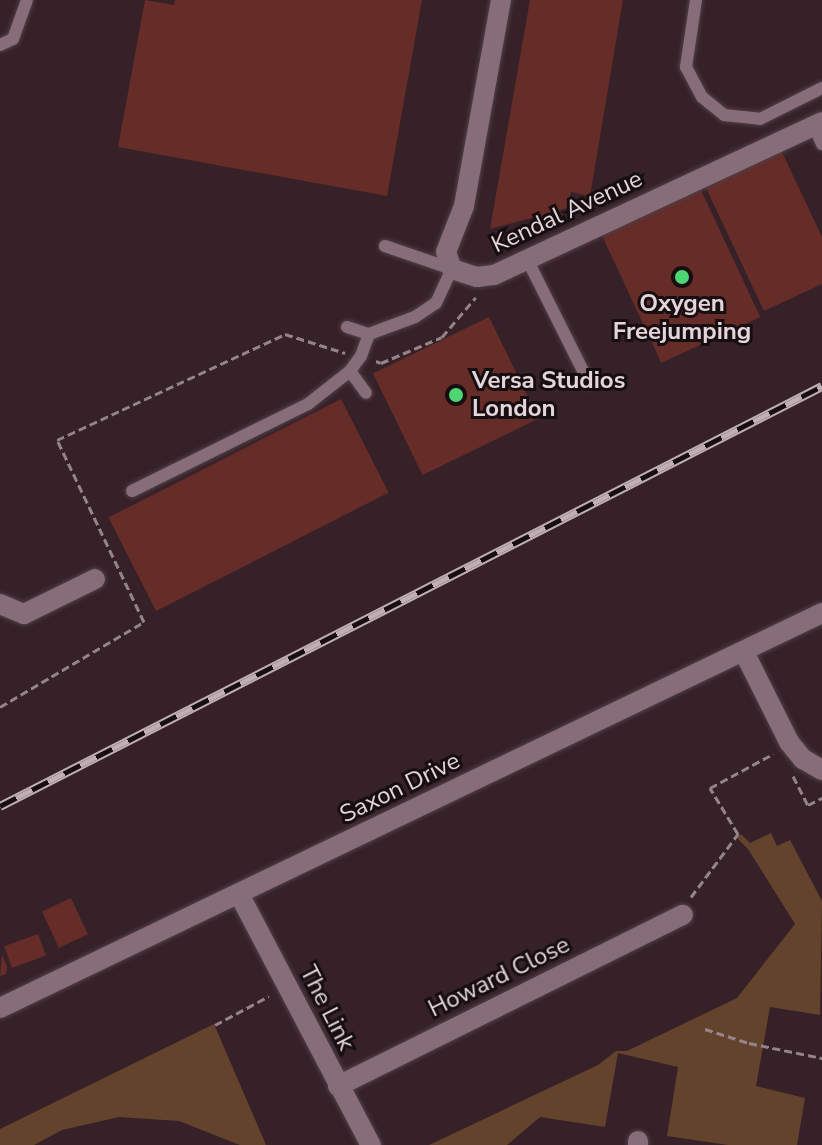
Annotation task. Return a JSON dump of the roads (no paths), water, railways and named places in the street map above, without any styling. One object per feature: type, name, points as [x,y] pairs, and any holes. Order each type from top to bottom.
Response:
[{"type":"street","name":"Kendal Avenue","points":[[501,0],[464,206],[446,252],[452,269],[477,277],[494,275],[819,131]]},
{"type":"street","points":[[0,604],[24,614],[95,579]]},
{"type":"street","name":"Saxon Drive","points":[[0,1008],[822,613]]},
{"type":"street","points":[[744,652],[784,746],[822,770]]},
{"type":"street","name":"The Link","points":[[239,894],[371,1145]]},
{"type":"street","name":"Howard Close","points":[[338,1086],[683,915]]},
{"type":"lane","points":[[0,45],[13,39],[27,0]]},
{"type":"lane","points":[[696,0],[686,67],[702,97],[724,115],[760,119],[822,88]]},
{"type":"lane","points":[[347,327],[369,334],[415,317],[436,303],[452,269],[385,246]]},
{"type":"lane","points":[[527,259],[589,383]]},
{"type":"lane","points":[[132,491],[308,404],[350,371],[361,356],[369,334]]},
{"type":"lane","points":[[350,371],[366,393]]},
{"type":"railway","points":[[0,806],[822,386]]},
{"type":"place","name":"Oxygen Freejumping","points":[[682,277]]},
{"type":"place","name":"Versa Studios London","points":[[456,395]]}]
